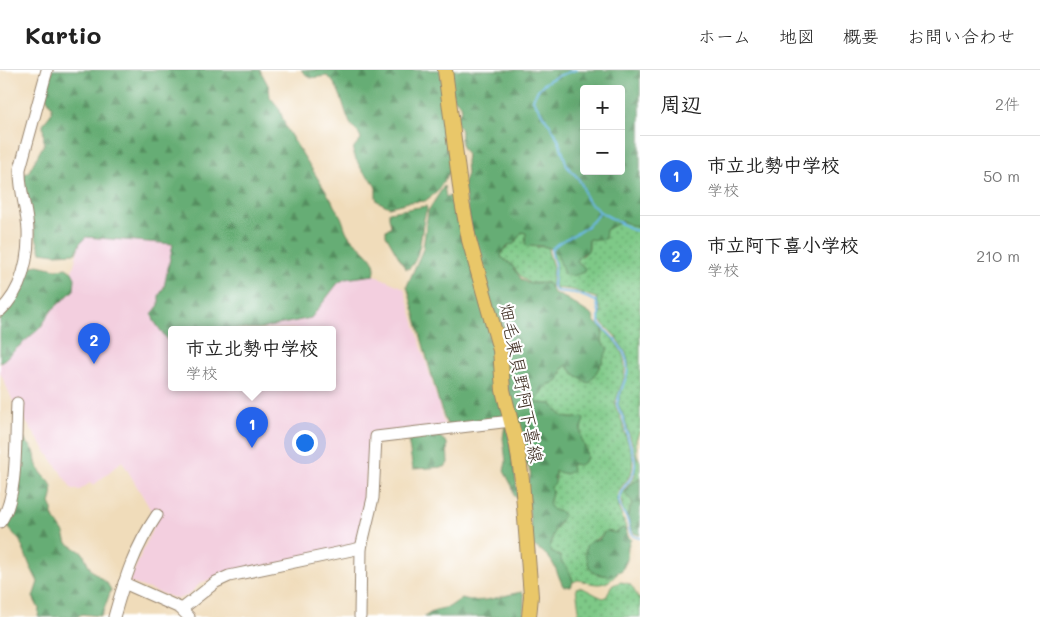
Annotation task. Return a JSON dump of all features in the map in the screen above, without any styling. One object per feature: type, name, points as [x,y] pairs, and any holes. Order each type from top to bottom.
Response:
[{"type":"main road","name":"畑毛東貝野阿下喜線","points":[[445,70],[462,202],[469,240],[500,350],[503,390],[517,446],[522,480],[531,596],[529,617]]},
{"type":"street","points":[[0,311],[12,298],[23,272],[28,229],[19,179],[20,169],[47,70]]},
{"type":"street","points":[[0,522],[12,497],[17,404]]},
{"type":"street","points":[[360,617],[360,548],[373,498],[376,437],[511,421]]},
{"type":"street","points":[[114,617],[134,554],[157,515]]},
{"type":"street","points":[[124,583],[186,613],[216,582],[229,576],[360,548]]},
{"type":"shaded area","points":[[86,237],[174,244],[164,287],[159,296],[159,305],[152,314],[168,340],[168,391],[336,391],[336,326],[273,326],[311,318],[338,283],[345,279],[374,275],[404,288],[444,423],[443,427],[370,436],[360,544],[208,580],[201,583],[187,596],[177,599],[129,582],[157,518],[122,461],[93,486],[90,483],[80,490],[72,489],[24,419],[20,417],[0,372],[0,365],[8,354],[40,328],[52,310],[74,290],[75,278],[72,272],[80,243]]},
{"type":"green space","points":[[52,70],[260,70],[269,87],[270,97],[279,108],[286,128],[332,201],[345,229],[374,263],[374,275],[345,279],[338,283],[311,318],[273,326],[168,326],[168,341],[154,321],[152,314],[159,305],[159,296],[164,287],[173,244],[86,237],[80,243],[76,253],[55,254],[41,252],[32,223],[24,174],[28,173],[44,144],[43,124],[51,114],[52,107],[45,95]]},
{"type":"green space","points":[[301,70],[440,70],[453,166],[437,192],[425,201],[409,202],[389,207],[377,201],[376,188],[372,180],[363,172],[353,154],[354,147],[361,139],[350,123],[336,85],[327,76],[310,78]]},
{"type":"green space","points":[[449,70],[640,70],[640,229],[622,221],[606,230],[605,239],[589,239],[588,251],[578,257],[577,261],[585,268],[585,272],[575,275],[564,274],[557,255],[551,249],[525,245],[526,233],[522,232],[514,244],[508,245],[502,252],[501,257],[512,265],[521,279],[527,283],[548,283],[554,293],[593,316],[595,322],[603,329],[602,343],[608,348],[588,383],[573,373],[567,365],[562,369],[559,381],[547,385],[535,400],[536,403],[552,404],[564,417],[583,417],[584,420],[581,427],[581,438],[586,450],[586,460],[580,465],[571,464],[572,471],[566,474],[555,471],[555,483],[551,487],[552,493],[549,504],[553,510],[564,515],[554,531],[550,548],[553,553],[560,556],[562,563],[569,571],[573,582],[571,587],[563,586],[551,561],[532,544],[527,485],[530,471],[525,463],[474,241],[463,184],[467,174],[467,155],[462,146],[461,131],[457,125],[457,116],[462,109],[461,105],[453,98]]},
{"type":"green space","points":[[444,186],[446,197],[457,196],[487,311],[506,416],[501,420],[447,425],[407,286],[423,249],[428,211]]},
{"type":"green space","points":[[426,206],[419,250],[413,264],[408,269],[405,268],[386,235],[386,230],[391,226],[389,212]]},
{"type":"green space","points":[[622,221],[640,229],[640,429],[636,440],[637,454],[640,462],[640,479],[632,483],[628,496],[633,502],[627,516],[623,511],[621,499],[623,492],[635,476],[636,457],[624,417],[618,404],[629,365],[626,353],[615,336],[599,320],[601,311],[596,298],[573,290],[556,288],[554,283],[556,263],[552,252],[554,250],[561,261],[562,267],[585,268],[577,261],[578,257],[584,255],[589,248],[589,239],[599,240],[606,230]]},
{"type":"green space","points":[[522,232],[527,233],[526,245],[550,247],[548,251],[553,267],[551,288],[546,282],[536,285],[527,282],[511,264],[501,257],[502,252]]},
{"type":"green space","points":[[38,265],[56,269],[66,268],[72,272],[75,278],[74,290],[52,310],[40,328],[0,363],[0,315],[28,269]]},
{"type":"green space","points":[[603,329],[620,349],[625,364],[623,380],[615,404],[632,453],[633,464],[630,476],[618,493],[617,498],[626,531],[623,528],[616,533],[607,532],[591,541],[596,574],[611,576],[618,573],[608,581],[599,584],[578,580],[573,582],[572,577],[550,548],[554,531],[561,521],[561,512],[553,510],[549,505],[552,493],[551,487],[556,479],[555,471],[571,464],[586,450],[580,436],[583,417],[564,417],[552,404],[536,403],[535,400],[547,385],[559,381],[562,369],[567,365],[573,373],[588,382],[590,380],[607,348],[602,343]]},
{"type":"green space","points":[[505,425],[507,425],[519,499],[514,496],[512,486],[504,471],[506,462],[503,438]]},
{"type":"green space","points":[[439,436],[447,443],[448,463],[445,467],[413,469],[408,440],[411,437]]},
{"type":"green space","points":[[24,439],[35,453],[37,465],[41,472],[52,485],[50,503],[52,515],[64,533],[67,543],[83,553],[91,570],[107,583],[111,590],[100,616],[82,614],[77,617],[38,617],[39,609],[33,597],[38,582],[20,541],[8,527],[9,519],[19,498]]},
{"type":"green space","points":[[640,479],[640,535],[633,532],[630,528],[627,516],[633,502],[625,494],[628,486]]},
{"type":"green space","points":[[622,528],[625,529],[631,539],[628,546],[627,560],[622,570],[611,576],[596,574],[590,569],[585,554],[586,546],[591,541],[598,540],[606,531],[616,533]]},
{"type":"green space","points":[[620,582],[630,585],[640,599],[640,617],[576,617],[579,610],[576,588],[582,588],[603,598],[607,596],[611,586]]},
{"type":"green space","points":[[522,592],[524,595],[524,617],[424,617],[435,610],[449,607],[462,598],[485,600]]},
{"type":"waterway","points":[[576,70],[544,83],[533,100],[555,133],[567,166],[578,178],[586,199],[600,212],[587,226],[557,244],[551,250],[555,265],[553,286],[556,291],[575,293],[596,301],[599,323],[615,339],[626,359],[627,374],[617,404],[634,455],[635,469],[621,492],[619,501],[631,533],[640,538]]},
{"type":"waterway","points":[[600,212],[633,230],[640,231]]},
{"type":"place","name":"市立阿下喜小学校","points":[[94,364]]},
{"type":"place","name":"市立北勢中学校","points":[[252,448]]}]
